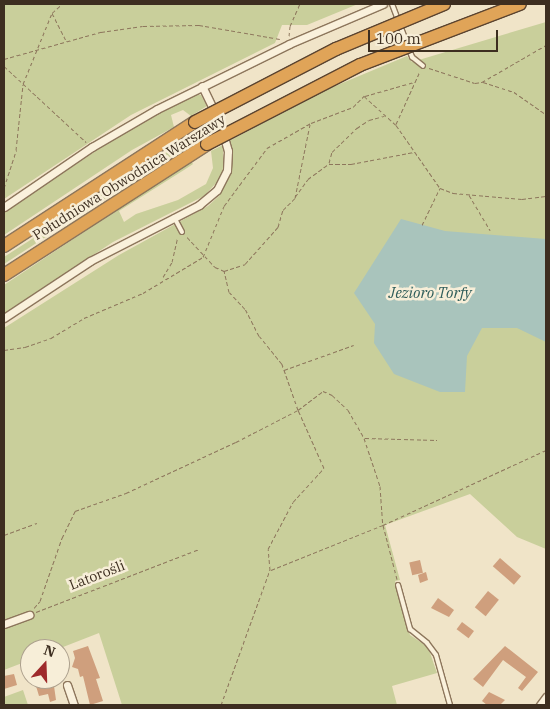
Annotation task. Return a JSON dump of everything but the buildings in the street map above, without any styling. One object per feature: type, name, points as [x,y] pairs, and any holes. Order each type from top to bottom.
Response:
[{"type":"highway","name":"Południowa Obwodnica Warszawy","points":[[4,246],[195,122],[336,49],[444,4]]},
{"type":"highway","name":"Południowa Obwodnica Warszawy","points":[[4,275],[207,144],[360,65],[520,4]]},
{"type":"street","points":[[4,207],[92,147],[144,116],[289,44],[383,4]]},
{"type":"street","points":[[4,318],[106,251],[174,217],[212,195],[227,170],[225,136],[202,86]]},
{"type":"street","points":[[4,624],[29,615]]},
{"type":"street","points":[[68,689],[74,705]]},
{"type":"street","points":[[540,705],[546,697]]},
{"type":"lane","points":[[392,4],[412,57],[423,66]]},
{"type":"lane","points":[[174,217],[182,232]]},
{"type":"lane","points":[[398,585],[410,629],[428,642],[436,655],[450,705]]},
{"type":"path","points":[[4,188],[16,150],[23,84],[52,13],[62,4]]},
{"type":"path","points":[[4,59],[37,52],[66,41],[143,26],[199,25],[255,32],[289,44],[290,26],[300,4]]},
{"type":"path","points":[[52,13],[66,41]]},
{"type":"path","points":[[396,124],[423,66],[475,83],[482,82],[546,45]]},
{"type":"path","points":[[4,66],[92,147]]},
{"type":"path","points":[[4,350],[25,348],[51,338],[84,318],[143,293],[163,278],[203,257],[224,206],[267,148],[311,123],[353,107],[364,96],[414,82]]},
{"type":"path","points":[[482,82],[514,92],[546,114]]},
{"type":"path","points":[[364,96],[396,124],[440,188],[469,195],[522,199],[546,196]]},
{"type":"path","points":[[329,164],[332,152],[357,128],[369,120],[385,116]]},
{"type":"path","points":[[295,198],[311,123]]},
{"type":"path","points":[[224,271],[245,264],[263,248],[278,227],[283,210],[295,198],[308,179],[329,164],[351,164],[415,152]]},
{"type":"path","points":[[422,225],[440,188]]},
{"type":"path","points":[[469,195],[490,230]]},
{"type":"path","points":[[163,278],[172,262],[176,240],[182,232],[203,257],[224,271],[229,292],[246,309],[259,336],[284,370],[298,410],[324,468],[293,502],[268,549],[270,570],[221,705]]},
{"type":"path","points":[[284,370],[354,345]]},
{"type":"path","points":[[29,615],[40,601],[62,538],[75,511],[126,492],[298,410],[323,391],[332,395],[348,410],[364,438],[380,486],[384,524],[398,585]]},
{"type":"path","points":[[364,438],[437,440]]},
{"type":"path","points":[[270,570],[384,524],[546,450]]},
{"type":"path","points":[[4,535],[37,523]]},
{"type":"path","name":"Latorośli","points":[[29,615],[199,549]]},
{"type":"green space","points":[[4,4],[358,4],[307,25],[282,25],[275,43],[131,115],[4,199]]},
{"type":"green space","points":[[546,22],[546,549],[517,537],[470,494],[385,525],[400,580],[395,581],[410,635],[428,647],[437,673],[392,686],[397,705],[122,705],[99,633],[70,644],[70,639],[20,639],[20,664],[4,670],[4,328],[119,255],[208,206],[219,196],[231,174],[233,152],[229,141],[328,89],[407,56],[412,62]]},
{"type":"green space","points":[[195,94],[201,95],[207,106],[191,116],[183,110],[171,115],[174,127],[132,150],[4,235],[4,212],[132,127]]},
{"type":"green space","points":[[194,135],[197,139],[4,264],[4,257]]},
{"type":"green space","points":[[223,145],[223,169],[219,180],[204,196],[113,242],[4,314],[4,285],[191,161],[193,164],[119,211],[124,222],[136,214],[178,200],[206,184],[213,168],[211,151]]},
{"type":"green space","points":[[23,690],[28,705],[4,705],[4,697]]},
{"type":"water","name":"Jezioro Torfy","points":[[401,219],[445,231],[546,239],[546,342],[517,328],[482,328],[467,356],[465,392],[440,392],[394,374],[374,343],[375,324],[354,293]]}]
